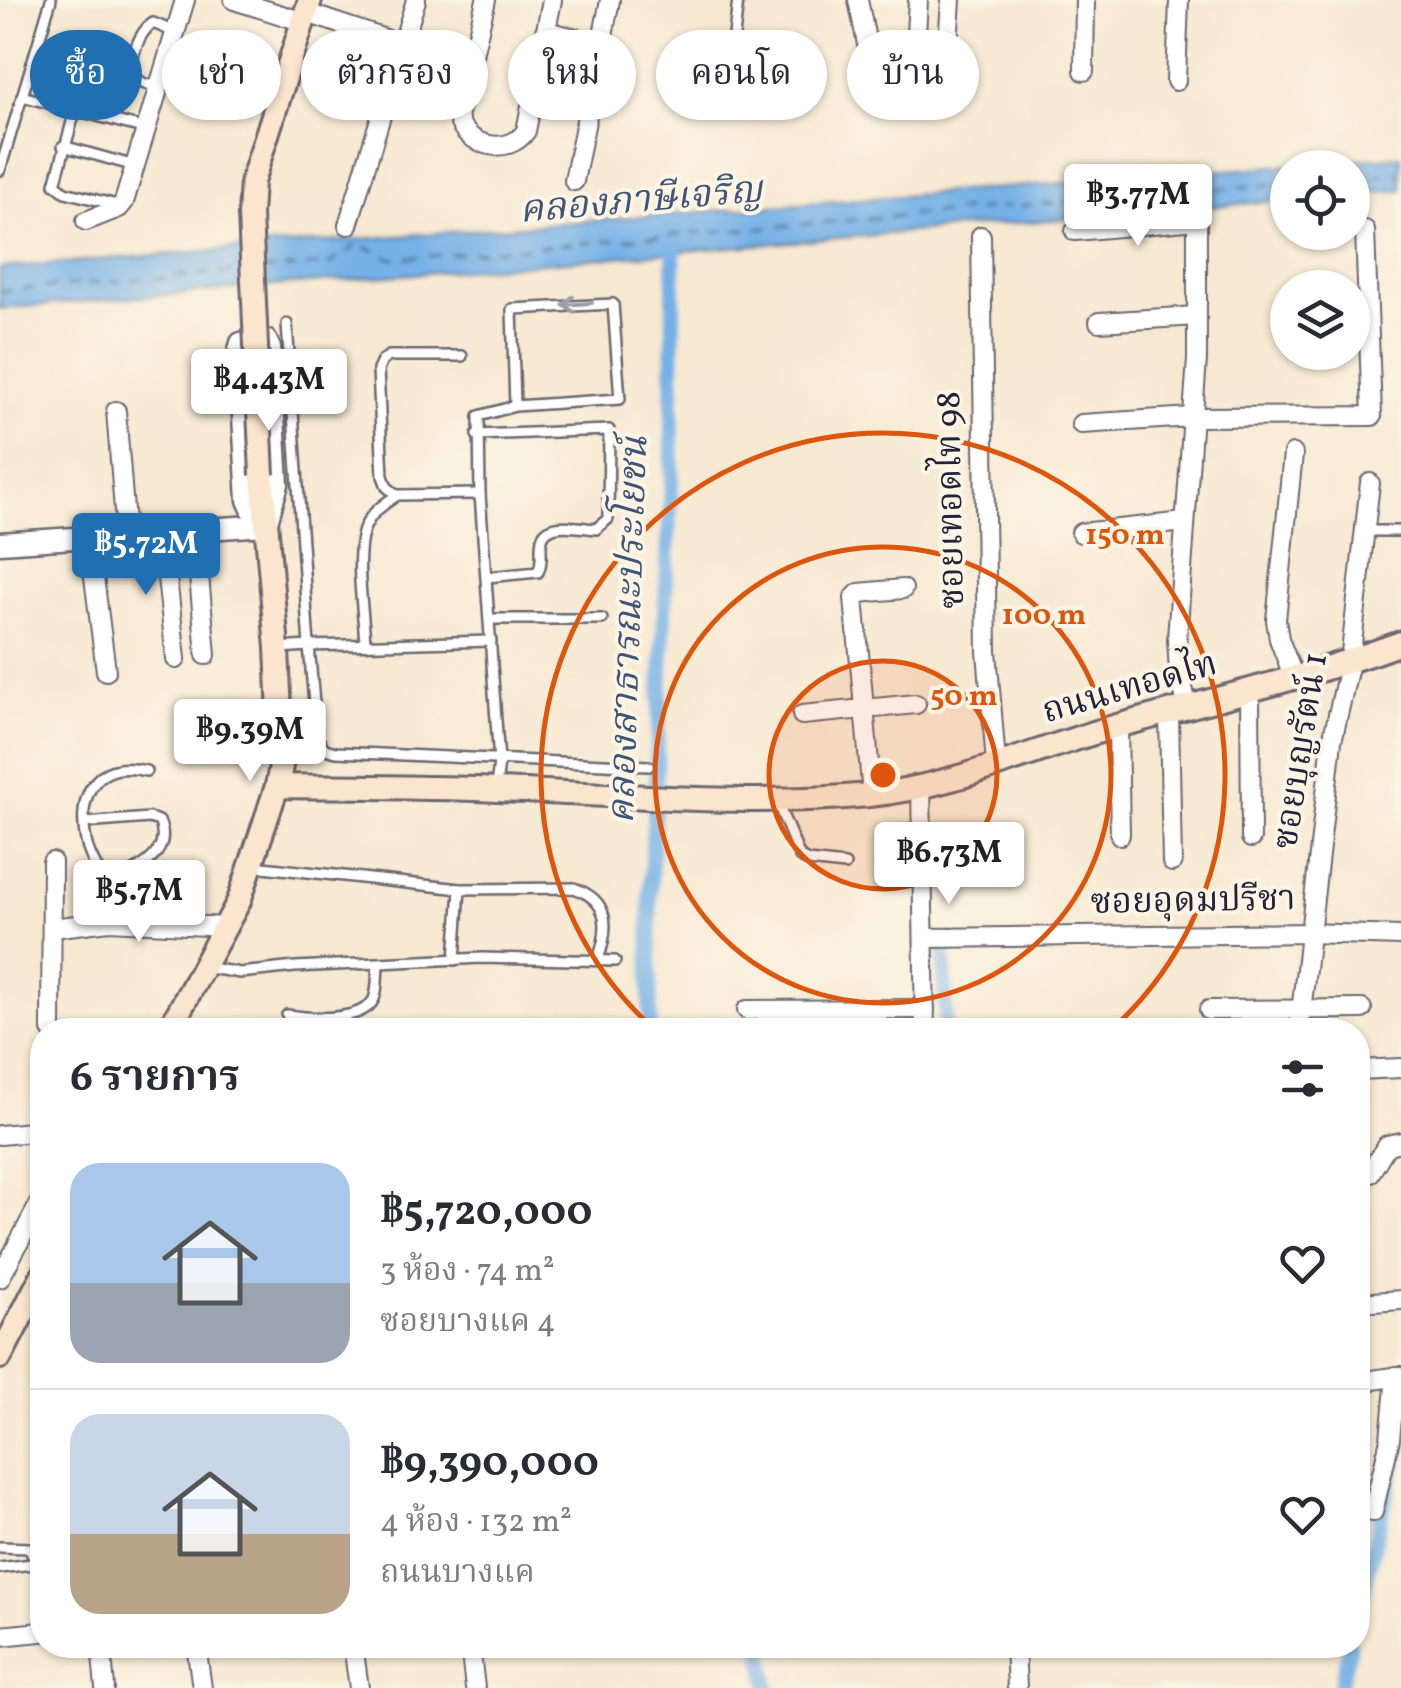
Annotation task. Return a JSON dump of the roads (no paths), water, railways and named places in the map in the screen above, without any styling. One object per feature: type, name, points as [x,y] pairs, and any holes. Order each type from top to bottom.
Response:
[{"type":"main road","points":[[176,1018],[226,927],[252,866],[282,761],[262,475],[250,216],[252,182],[307,12]]},
{"type":"main road","name":"ถนนเทอดไท","points":[[277,786],[776,800],[872,795],[996,764],[1401,644]]},
{"type":"main road","points":[[0,1357],[30,1299]]},
{"type":"street","points":[[177,30],[185,0]]},
{"type":"street","points":[[234,0],[307,12],[359,30]]},
{"type":"street","points":[[407,30],[416,0]]},
{"type":"street","points":[[486,0],[458,118],[465,134],[504,146],[523,136],[526,120]]},
{"type":"street","points":[[545,30],[552,0]]},
{"type":"street","points":[[605,30],[610,0]]},
{"type":"street","points":[[858,0],[864,30]]},
{"type":"street","points":[[916,30],[918,0]]},
{"type":"street","points":[[949,30],[951,0]]},
{"type":"street","points":[[1084,72],[1085,0]]},
{"type":"street","points":[[1176,81],[1179,0]]},
{"type":"street","points":[[86,221],[121,206],[162,76]]},
{"type":"street","points":[[348,225],[380,120]]},
{"type":"street","points":[[574,180],[586,120]]},
{"type":"street","points":[[1075,230],[1197,220],[1192,417],[1176,639],[1179,672],[1172,862]]},
{"type":"street","name":"ซอยเทอดไท 98","points":[[980,236],[984,254],[987,651],[996,764]]},
{"type":"street","points":[[1081,424],[1192,417],[1372,416],[1366,250]]},
{"type":"street","points":[[1099,322],[1197,316]]},
{"type":"street","points":[[247,339],[266,340],[270,348],[278,484],[266,525],[248,500],[239,350],[241,342],[247,339]]},
{"type":"street","points":[[116,411],[126,535]]},
{"type":"street","points":[[1293,454],[1276,629],[1294,678]]},
{"type":"street","name":"ซอยบุญรัตน์ 1","points":[[1301,1018],[1332,742],[1350,662],[1370,483]]},
{"type":"street","points":[[1082,533],[1185,522]]},
{"type":"street","points":[[0,542],[266,525]]},
{"type":"street","points":[[194,530],[206,656]]},
{"type":"street","points":[[162,532],[176,659]]},
{"type":"street","points":[[89,538],[106,670]]},
{"type":"street","points":[[872,795],[854,598],[859,594],[902,589]]},
{"type":"street","points":[[1250,691],[1250,838]]},
{"type":"street","points":[[802,715],[916,704]]},
{"type":"street","points":[[1118,726],[1120,835]]},
{"type":"street","points":[[922,785],[925,1018]]},
{"type":"street","points":[[51,1018],[52,862]]},
{"type":"street","points":[[52,928],[121,921],[226,927]]},
{"type":"street","name":"ซอยอุดมปรีชา","points":[[926,938],[1308,933],[1401,936]]},
{"type":"street","points":[[1208,1010],[1362,1009]]},
{"type":"street","points":[[748,1010],[925,1010]]},
{"type":"street","points":[[1370,1069],[1401,1068]]},
{"type":"street","points":[[0,1135],[30,1132]]},
{"type":"street","points":[[1370,1173],[1387,1145],[1401,1142]]},
{"type":"street","points":[[0,1278],[30,1221]]},
{"type":"street","points":[[1370,1302],[1401,1300]]},
{"type":"street","points":[[1370,1380],[1399,1376],[1373,1512]]},
{"type":"street","points":[[0,1636],[30,1633]]},
{"type":"street","points":[[102,1658],[105,1688]]},
{"type":"street","points":[[198,1658],[202,1688]]},
{"type":"street","points":[[355,1658],[359,1688]]},
{"type":"street","points":[[472,1658],[475,1688]]},
{"type":"street","points":[[1015,1658],[1016,1688]]},
{"type":"lane","points":[[0,170],[51,0]]},
{"type":"lane","points":[[735,30],[738,0]]},
{"type":"lane","points":[[159,86],[144,84],[136,77],[132,67],[135,53],[145,28],[153,22],[171,30]]},
{"type":"lane","points":[[22,96],[30,98]]},
{"type":"lane","points":[[73,120],[55,184],[121,206]]},
{"type":"lane","points":[[109,120],[146,129]]},
{"type":"lane","points":[[63,146],[135,166]]},
{"type":"lane","points":[[496,790],[499,762],[480,494],[480,414],[515,406],[620,399],[613,304],[512,309],[515,406]]},
{"type":"lane","points":[[287,324],[317,738],[325,749],[499,762],[649,766]]},
{"type":"lane","points":[[397,496],[387,488],[383,476],[378,370],[382,361],[389,356],[462,356]]},
{"type":"lane","points":[[477,434],[609,430],[608,519],[596,529],[554,527],[546,531],[538,572],[488,577]]},
{"type":"lane","points":[[365,644],[360,543],[373,514],[397,496],[480,494]]},
{"type":"lane","points":[[1364,531],[1400,531]]},
{"type":"lane","points":[[489,619],[602,619]]},
{"type":"lane","points":[[277,648],[491,642]]},
{"type":"lane","points":[[121,921],[86,840],[91,784],[108,770],[128,767],[146,771]]},
{"type":"lane","points":[[776,800],[795,852],[808,861],[844,866]]},
{"type":"lane","points":[[85,823],[149,818],[159,821],[164,831],[161,847],[147,864],[107,884]]},
{"type":"lane","points":[[252,866],[460,889],[574,888],[598,903],[606,925],[598,960]]},
{"type":"lane","points":[[455,960],[460,889]]},
{"type":"lane","points":[[202,967],[240,973],[295,967],[540,957],[615,961]]},
{"type":"lane","points":[[332,1018],[365,1008],[374,999],[378,965]]},
{"type":"lane","points":[[287,1015],[310,1018]]},
{"type":"lane","points":[[0,1547],[30,1548]]},
{"type":"lane","points":[[0,1568],[30,1564]]},
{"type":"water","points":[[1401,156],[1401,190],[1370,193],[1370,158]]},
{"type":"water","points":[[1270,166],[1270,201],[0,309],[0,268]]},
{"type":"waterway","name":"คลองสาธารณะประโยชน์","points":[[650,1018],[650,892],[672,473],[674,235]]},
{"type":"waterway","points":[[944,948],[946,1018]]},
{"type":"waterway","points":[[1370,1563],[1401,1421]]},
{"type":"waterway","name":"คลองสาธารณะประโยชน์","points":[[764,1658],[768,1688]]},
{"type":"waterway","points":[[1339,1688],[1347,1658]]},
{"type":"water label","name":"คลองภาษีเจริญ","points":[[641,202]]}]
